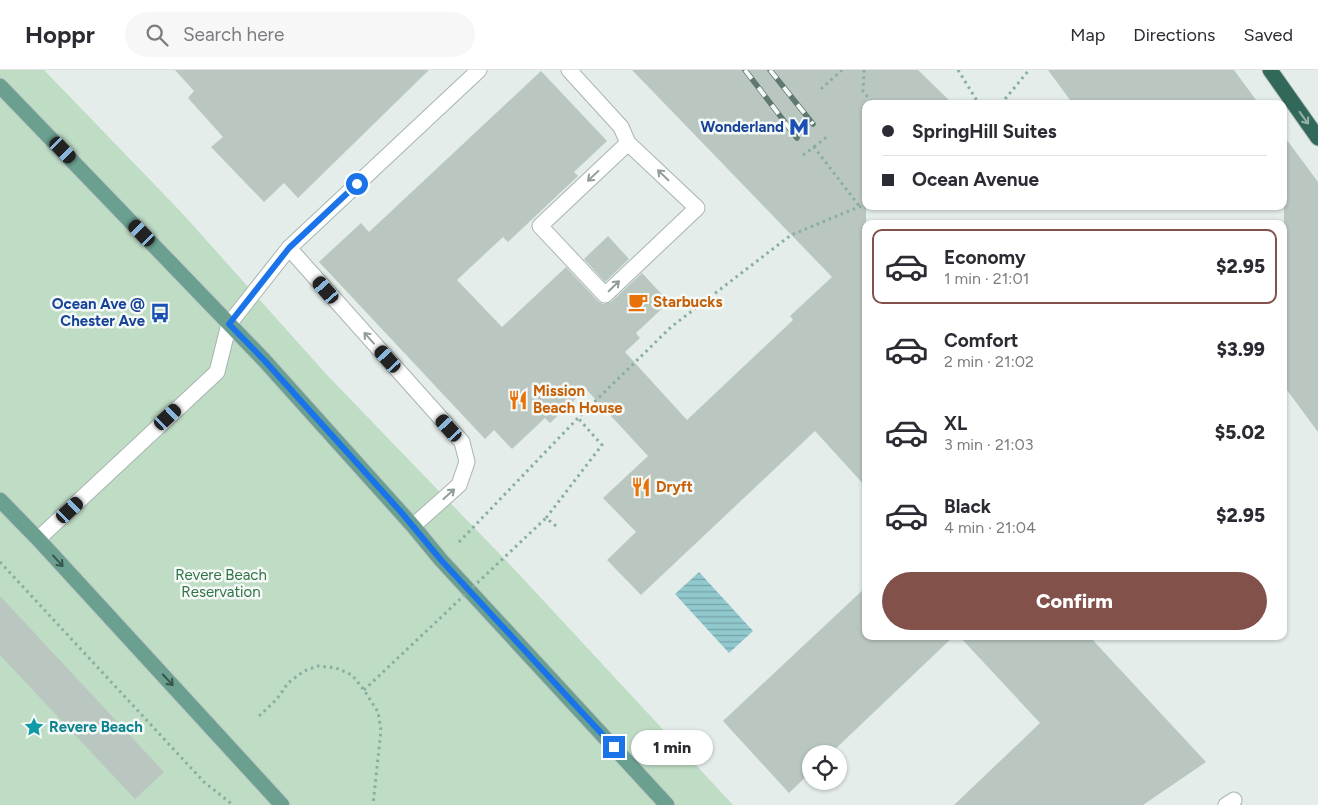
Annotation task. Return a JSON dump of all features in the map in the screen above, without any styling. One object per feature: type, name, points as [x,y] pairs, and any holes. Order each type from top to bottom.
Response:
[{"type":"highway","points":[[1270,70],[1318,138]]},
{"type":"main road","points":[[0,86],[271,368],[413,526],[441,560],[667,805]]},
{"type":"main road","points":[[0,500],[282,805]]},
{"type":"street","points":[[38,539],[217,372],[229,324],[289,248],[479,70]]},
{"type":"street","points":[[569,70],[621,127],[628,142],[696,208],[605,295],[540,226],[628,142]]},
{"type":"street","points":[[289,248],[462,442],[467,462],[459,485],[413,526]]},
{"type":"path","points":[[821,89],[842,70]]},
{"type":"path","points":[[864,70],[863,91],[870,100]]},
{"type":"path","points":[[958,70],[977,100]]},
{"type":"path","points":[[1004,100],[1029,70]]},
{"type":"path","points":[[802,155],[829,135]]},
{"type":"path","points":[[441,560],[578,418],[671,327],[791,235],[860,208],[814,147]]},
{"type":"path","points":[[364,690],[546,518],[602,445],[578,418]]},
{"type":"path","points":[[546,518],[556,526]]},
{"type":"path","points":[[0,562],[204,782],[233,805]]},
{"type":"path","points":[[259,716],[277,699],[288,683],[304,671],[318,666],[336,668],[352,675],[378,712],[381,730],[373,805]]},
{"type":"green space","name":"Revere Beach Reservation","points":[[0,70],[44,70],[181,212],[327,375],[515,570],[733,805],[0,805]]},
{"type":"water","points":[[699,572],[753,631],[729,653],[675,594]]},
{"type":"building","points":[[175,70],[429,70],[298,198],[284,183],[264,202],[211,147],[223,137],[188,98],[194,91]]},
{"type":"building","points":[[632,70],[918,70],[949,100],[862,100],[862,210],[866,210],[866,220],[862,220],[862,483],[815,431],[641,595],[607,560],[636,532],[603,498],[648,456],[586,389],[550,423],[545,418],[512,449],[494,430],[485,439],[319,262],[361,223],[369,232],[541,71],[607,141],[574,172],[578,176],[508,242],[503,237],[457,280],[502,327],[566,267],[603,304],[611,302],[642,273],[669,302],[636,333],[640,338],[625,352],[687,420],[793,320],[790,316],[832,277]]},
{"type":"building","points":[[1048,70],[1234,70],[1256,100],[1070,100]]},
{"type":"building","points":[[1287,140],[1318,182],[1318,432],[1287,390],[1287,220],[1284,220],[1284,210],[1287,210]]},
{"type":"building","points":[[608,236],[629,259],[605,282],[584,259]]},
{"type":"building","points":[[862,591],[862,640],[950,640],[839,745],[802,745],[802,781],[789,793],[723,721]]},
{"type":"building","points":[[0,596],[164,772],[135,799],[0,655]]},
{"type":"building","points":[[963,640],[1093,640],[1206,762],[1143,805],[954,805],[1040,723]]},
{"type":"railway","points":[[745,70],[797,138]]},
{"type":"railway","points":[[770,70],[813,124]]},
{"type":"place","name":"Wonderland","points":[[799,127]]},
{"type":"place","name":"Starbucks","points":[[638,302]]},
{"type":"place","name":"Ocean Ave @ Chester Ave","points":[[160,313]]},
{"type":"place","name":"Mission Beach House","points":[[518,400]]},
{"type":"place","name":"Dryft","points":[[641,487]]},
{"type":"place","name":"Revere Beach","points":[[34,727]]},
{"type":"route","points":[[357,184],[289,248],[229,324],[264,360],[401,512],[441,560],[614,747]]}]
